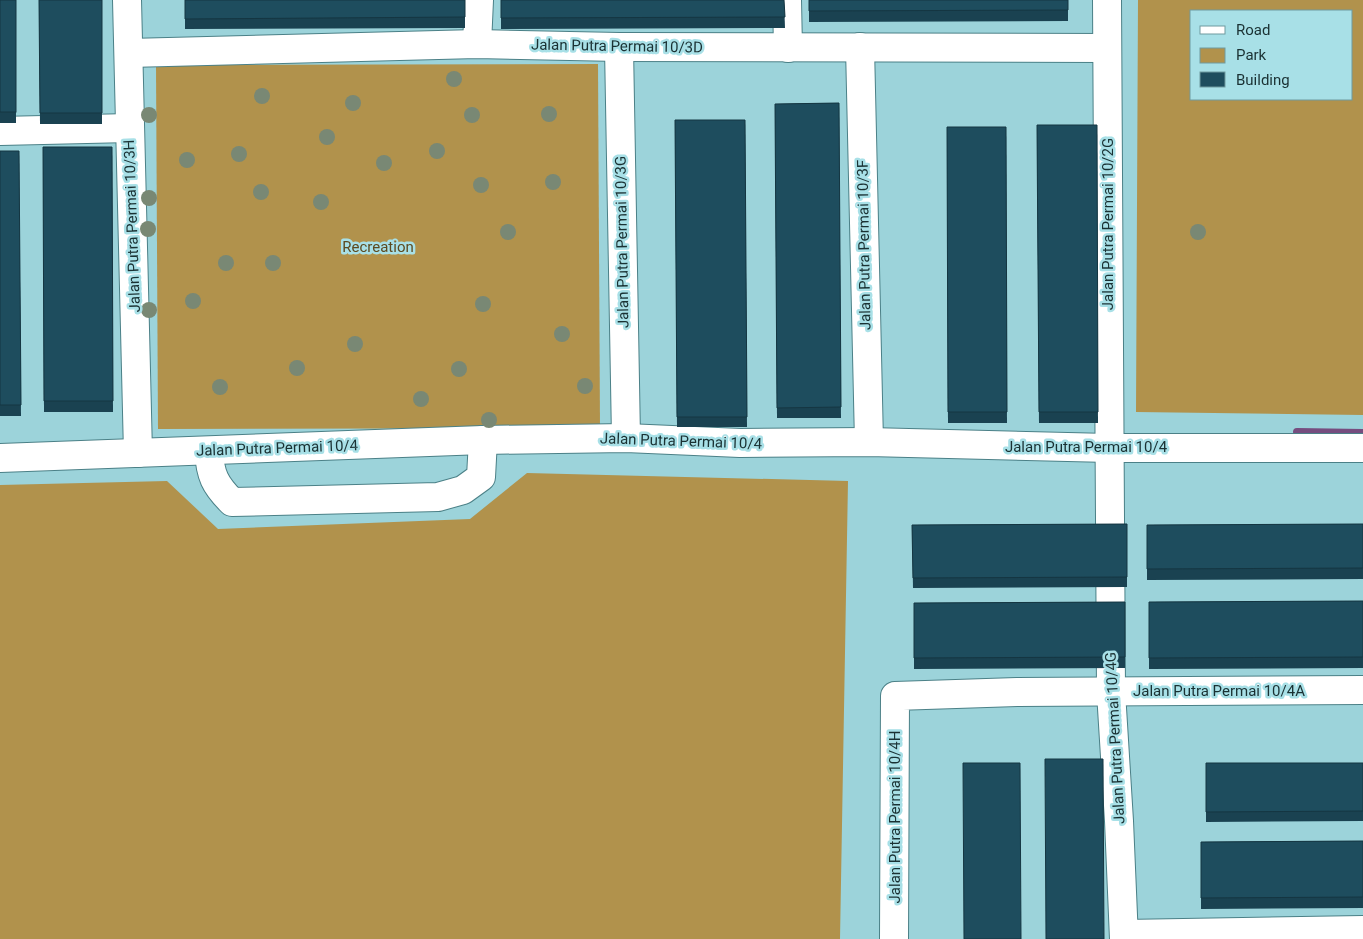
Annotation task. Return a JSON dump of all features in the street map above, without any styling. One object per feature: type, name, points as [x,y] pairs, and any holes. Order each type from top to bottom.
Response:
[{"type":"street","name":"Jalan Putra Permai 10/3H","points":[[127,0],[138,453]]},
{"type":"street","points":[[477,44],[479,0]]},
{"type":"street","points":[[787,0],[788,48]]},
{"type":"street","name":"Jalan Putra Permai 10/2G","points":[[1107,0],[1109,448]]},
{"type":"street","name":"Jalan Putra Permai 10/3D","points":[[129,54],[477,44],[619,47],[1106,48]]},
{"type":"street","name":"Jalan Putra Permai 10/3G","points":[[619,47],[626,438]]},
{"type":"street","name":"Jalan Putra Permai 10/3F","points":[[860,48],[869,442]]},
{"type":"street","points":[[0,130],[130,128]]},
{"type":"street","name":"Jalan Putra Permai 10/4","points":[[0,458],[482,440],[626,438],[740,443],[869,442],[1109,448],[1363,448]]},
{"type":"street","points":[[209,451],[210,471],[220,490],[232,502],[438,497],[463,490],[481,477],[482,440]]},
{"type":"street","name":"Jalan Putra Permai 10/4G","points":[[1109,448],[1111,692],[1124,936]]},
{"type":"street","name":"Jalan Putra Permai 10/4A","points":[[895,696],[1363,690]]},
{"type":"street","name":"Jalan Putra Permai 10/4H","points":[[894,939],[895,696]]},
{"type":"street","points":[[1124,936],[1359,933]]},
{"type":"green space","points":[[1138,0],[1363,0],[1363,415],[1136,412]]},
{"type":"green space","name":"Recreation","points":[[598,64],[600,428],[158,429],[156,65]]},
{"type":"green space","points":[[527,473],[848,481],[840,939],[0,939],[0,485],[167,481],[218,529],[470,519]]},
{"type":"building","points":[[0,0],[16,0],[16,112],[0,112]]},
{"type":"building","points":[[39,0],[102,0],[102,113],[40,113]]},
{"type":"building","points":[[185,0],[465,0],[465,17],[185,19]]},
{"type":"building","points":[[501,0],[784,0],[785,17],[501,18]]},
{"type":"building","points":[[809,0],[1068,0],[1068,10],[809,11]]},
{"type":"building","points":[[839,103],[841,407],[777,408],[775,104]]},
{"type":"building","points":[[675,120],[745,120],[747,417],[677,417]]},
{"type":"building","points":[[1037,125],[1097,125],[1098,412],[1039,412]]},
{"type":"building","points":[[947,127],[1006,127],[1007,412],[948,412]]},
{"type":"building","points":[[43,147],[112,147],[113,401],[44,401]]},
{"type":"building","points":[[0,151],[19,151],[21,405],[0,405]]},
{"type":"building","points":[[1127,524],[1127,577],[913,578],[912,525]]},
{"type":"building","points":[[1363,524],[1363,568],[1147,569],[1147,525]]},
{"type":"building","points":[[1363,601],[1363,657],[1149,658],[1149,602]]},
{"type":"building","points":[[1125,602],[1125,657],[914,658],[914,603]]},
{"type":"building","points":[[1045,759],[1103,759],[1104,939],[1046,939]]},
{"type":"building","points":[[963,763],[1020,763],[1021,939],[964,939]]},
{"type":"building","points":[[1206,763],[1363,763],[1363,811],[1206,812]]},
{"type":"building","points":[[1363,841],[1363,897],[1201,898],[1201,842]]},
{"type":"waterway","points":[[1297,432],[1363,433]]}]
